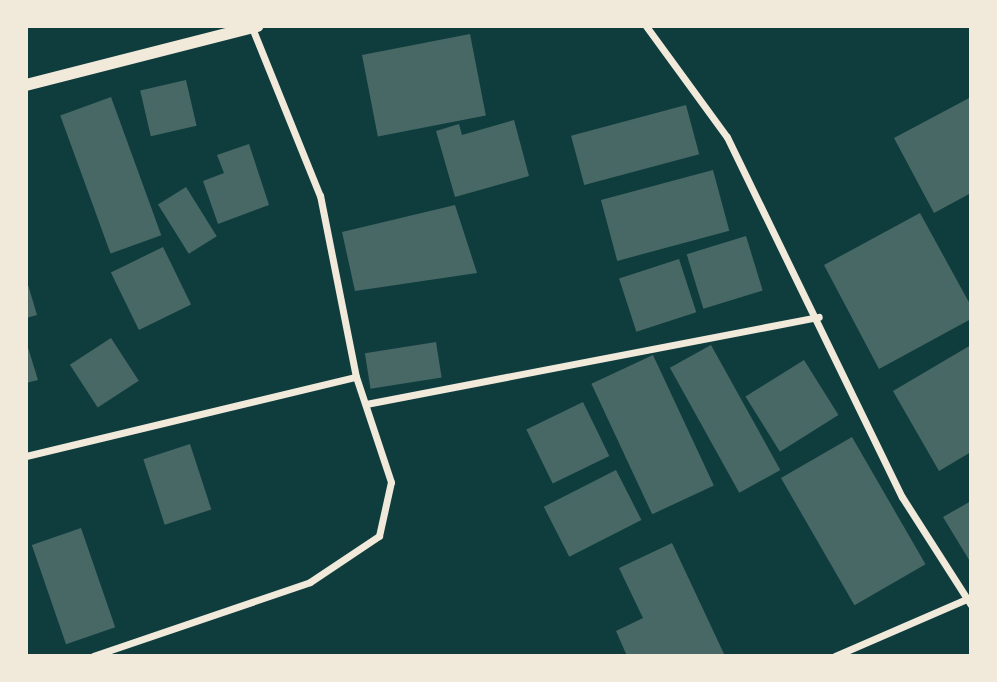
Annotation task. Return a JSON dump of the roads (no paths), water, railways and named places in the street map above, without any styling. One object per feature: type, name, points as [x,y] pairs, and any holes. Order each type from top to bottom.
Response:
[{"type":"street","points":[[646,26],[727,137],[819,317],[902,496],[969,602],[835,656]]},
{"type":"street","points":[[26,85],[255,27],[320,196],[356,377],[391,482],[379,536],[310,582],[93,656]]},
{"type":"street","points":[[366,404],[819,317]]},
{"type":"street","points":[[26,456],[356,377]]}]
